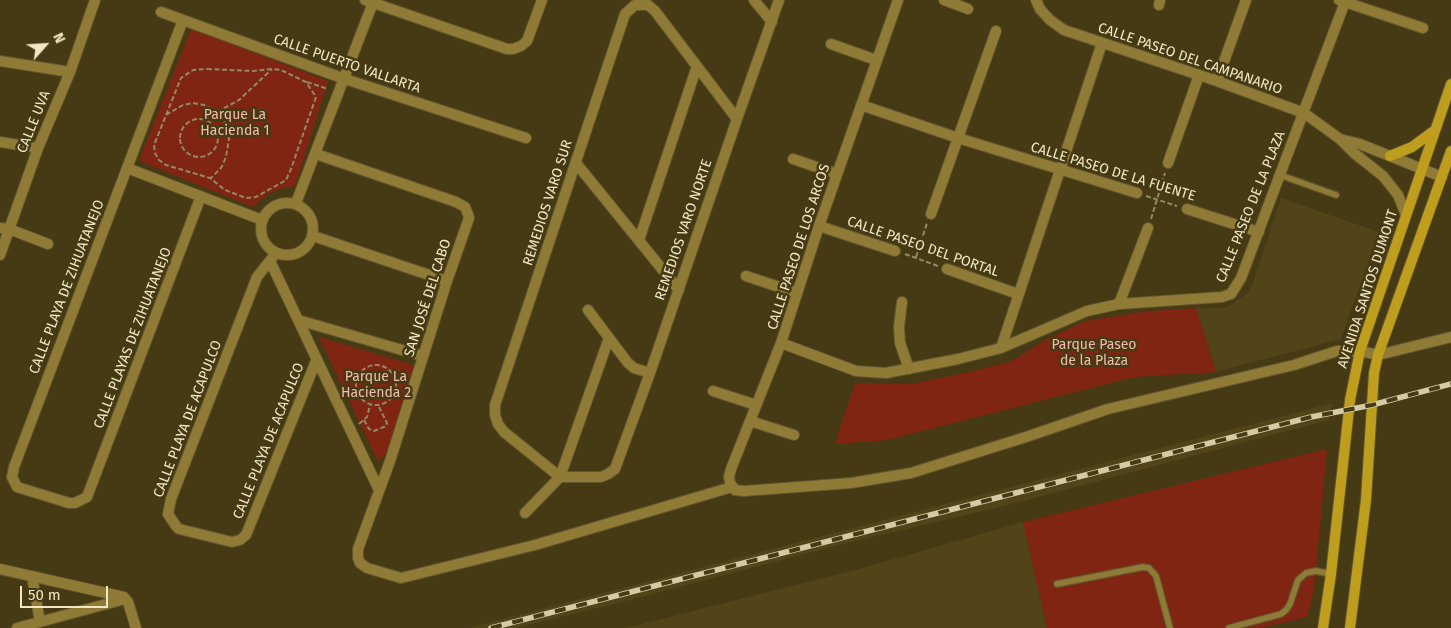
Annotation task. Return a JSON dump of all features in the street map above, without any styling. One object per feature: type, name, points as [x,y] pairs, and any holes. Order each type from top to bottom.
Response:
[{"type":"main road","name":"AVENIDA SANTOS DUMONT","points":[[1323,628],[1332,574],[1353,380],[1360,351],[1451,84]]},
{"type":"main road","points":[[1390,156],[1412,147],[1436,130]]},
{"type":"main road","points":[[1350,628],[1366,500],[1372,397],[1378,355],[1451,151]]},
{"type":"street","name":"CALLE UVA","points":[[0,255],[5,229],[70,72],[95,0]]},
{"type":"street","points":[[296,203],[316,154],[370,1],[507,49],[516,48],[527,41],[542,0]]},
{"type":"street","points":[[754,0],[772,22]]},
{"type":"street","name":"REMEDIOS VARO NORTE","points":[[560,477],[601,476],[615,469],[780,0]]},
{"type":"street","name":"CALLE PASEO DE LOS ARCOS","points":[[732,487],[729,477],[731,469],[781,343],[819,226],[898,0]]},
{"type":"street","points":[[944,0],[968,9]]},
{"type":"street","name":"CALLE PASEO DEL CAMPANARIO","points":[[1036,0],[1040,9],[1050,20],[1064,30],[1217,81],[1304,113],[1340,139]]},
{"type":"street","points":[[1217,81],[1246,0]]},
{"type":"street","points":[[1342,1],[1423,28]]},
{"type":"street","name":"CALLE PASEO DE LA PLAZA","points":[[781,343],[856,371],[886,374],[1001,348],[1087,311],[1120,304],[1231,294],[1241,278],[1259,232],[1304,113],[1342,1]]},
{"type":"street","name":"REMEDIOS VARO SUR","points":[[560,477],[511,439],[498,424],[495,415],[497,399],[625,14],[636,5],[648,5],[655,11],[697,66]]},
{"type":"street","name":"CALLE PUERTO VALLARTA","points":[[161,12],[342,78],[526,138]]},
{"type":"street","name":"CALLE PLAYA DE ZIHUATANEJO","points":[[91,489],[87,497],[69,503],[17,487],[12,477],[14,467],[182,20]]},
{"type":"street","points":[[931,214],[996,31]]},
{"type":"street","points":[[1001,348],[1102,42]]},
{"type":"street","points":[[831,44],[876,60]]},
{"type":"street","points":[[0,61],[70,72]]},
{"type":"street","points":[[697,66],[737,119]]},
{"type":"street","points":[[638,240],[697,66]]},
{"type":"street","points":[[1168,164],[1198,75]]},
{"type":"street","name":"CALLE PASEO DE LA FUENTE","points":[[861,105],[958,138],[1137,193]]},
{"type":"street","points":[[1340,139],[1360,144],[1442,177]]},
{"type":"street","points":[[1340,139],[1383,176],[1398,195],[1406,215]]},
{"type":"street","points":[[0,142],[38,148]]},
{"type":"street","name":"SAN JOSÉ DEL CABO","points":[[316,154],[456,202],[467,211],[469,218],[390,461],[358,549],[360,564],[367,568],[401,578],[535,545],[732,487]]},
{"type":"street","points":[[793,159],[837,174]]},
{"type":"street","points":[[576,163],[679,290]]},
{"type":"street","points":[[126,168],[262,220]]},
{"type":"street","name":"CALLE PLAYAS DE ZIHUATANEJO","points":[[91,489],[201,196]]},
{"type":"street","points":[[273,257],[298,253],[307,246],[313,236],[313,223],[307,211],[296,203],[282,202],[270,208],[262,220],[260,229],[262,239],[273,257],[316,361],[378,490]]},
{"type":"street","name":"CALLE PASEO DE LA FUENTE","points":[[1187,210],[1259,232]]},
{"type":"street","name":"CALLE PASEO DEL PORTAL","points":[[819,226],[895,251]]},
{"type":"street","points":[[1120,304],[1148,228]]},
{"type":"street","points":[[5,229],[48,244]]},
{"type":"street","points":[[313,236],[447,281]]},
{"type":"street","name":"CALLE PLAYA DE ACAPULCO","points":[[273,257],[258,277],[168,508],[170,518],[179,529],[232,542],[240,540],[247,532],[316,361]]},
{"type":"street","name":"CALLE PASEO DEL PORTAL","points":[[947,269],[1018,294]]},
{"type":"street","points":[[746,276],[797,293]]},
{"type":"street","points":[[902,302],[899,327],[900,343],[909,369]]},
{"type":"street","points":[[588,310],[628,363],[634,368],[650,373]]},
{"type":"street","points":[[298,320],[423,356]]},
{"type":"street","points":[[732,487],[735,490],[744,491],[852,483],[911,472],[1026,438],[1108,409],[1294,365],[1337,351],[1360,351],[1378,355],[1451,337]]},
{"type":"street","points":[[525,513],[560,477],[609,338]]},
{"type":"street","points":[[713,391],[756,404]]},
{"type":"street","points":[[750,421],[794,435]]},
{"type":"street","points":[[0,569],[126,598]]},
{"type":"street","points":[[32,576],[40,622]]},
{"type":"street","points":[[17,628],[126,598]]},
{"type":"street","points":[[126,598],[136,628]]},
{"type":"lane","points":[[1280,175],[1336,195]]},
{"type":"lane","points":[[1057,584],[1143,567],[1149,568],[1156,576],[1170,628]]},
{"type":"lane","points":[[1229,628],[1281,614],[1290,604],[1298,580],[1306,573],[1316,571],[1332,574]]},
{"type":"path","points":[[203,120],[214,126],[218,138],[214,149],[203,156],[198,156],[186,152],[182,147],[180,135],[182,129],[191,121],[203,120],[239,100],[272,69]]},
{"type":"path","points":[[306,82],[316,97],[286,180],[250,198],[225,190],[210,178],[166,165],[159,160],[155,153],[154,145],[181,78],[193,70],[281,70],[327,90]]},
{"type":"path","points":[[166,115],[183,105],[193,103],[204,105],[216,112],[225,123],[229,140],[224,162],[221,168],[210,178]]},
{"type":"path","points":[[1148,228],[1168,164]]},
{"type":"path","name":"CALLE PASEO DE LA FUENTE","points":[[1137,193],[1187,210]]},
{"type":"path","points":[[916,257],[931,214]]},
{"type":"path","name":"CALLE PASEO DEL PORTAL","points":[[895,251],[947,269]]},
{"type":"path","points":[[377,365],[389,370],[396,381],[396,388],[390,400],[378,406],[370,405],[359,397],[356,391],[356,378],[364,368],[377,365]]},
{"type":"path","points":[[358,425],[364,420],[370,405]]},
{"type":"path","points":[[364,420],[369,429],[374,431],[386,426],[387,423],[378,406]]},
{"type":"shaded area","points":[[1281,198],[1379,232],[1341,339],[1216,372],[1196,308],[1225,308],[1250,291]]},
{"type":"shaded area","points":[[1333,403],[1329,420],[1008,505],[831,547],[516,628],[469,628]]},
{"type":"shaded area","points":[[1023,522],[1047,628],[626,628],[859,569]]},
{"type":"green space","name":"Parque La Hacienda 1","points":[[191,29],[328,81],[295,186],[279,189],[268,194],[253,207],[139,161]]},
{"type":"green space","name":"Parque Paseo de la Plaza","points":[[1196,308],[1216,372],[1134,377],[887,440],[835,444],[855,383],[911,384],[965,373],[1012,361],[1045,340],[1085,321],[1149,311]]},
{"type":"green space","name":"Parque La Hacienda 2","points":[[319,337],[414,365],[386,454],[378,461]]},
{"type":"green space","points":[[1327,449],[1314,590],[1307,617],[1260,628],[1047,628],[1023,522]]},
{"type":"railway","points":[[491,628],[1311,417],[1372,405],[1451,384]]}]
